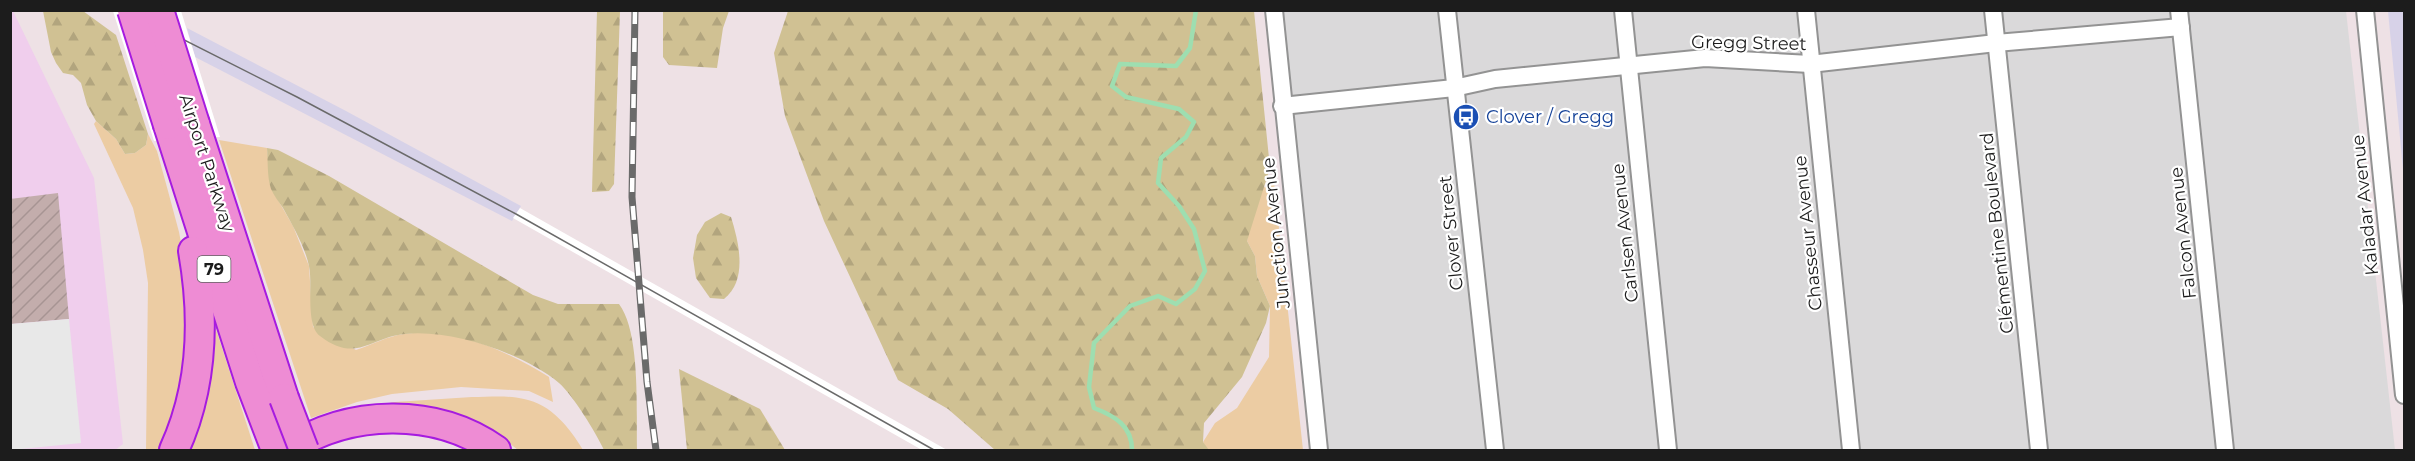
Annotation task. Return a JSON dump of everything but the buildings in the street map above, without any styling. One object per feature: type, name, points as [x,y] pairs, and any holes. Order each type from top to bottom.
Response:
[{"type":"highway","name":"Airport Parkway","points":[[132,10],[182,125],[272,406],[276,450]]},
{"type":"highway","name":"Airport Parkway","points":[[159,10],[182,125],[179,160],[272,406],[304,450]]},
{"type":"highway","points":[[174,450],[192,399],[199,365],[202,328],[198,283],[179,160]]},
{"type":"highway","points":[[287,450],[317,433],[334,427],[385,419],[439,424],[478,439],[496,450]]},
{"type":"highway","points":[[324,450],[355,440],[391,437],[429,442],[457,450]]},
{"type":"street","name":"Junction Avenue","points":[[1274,10],[1318,450]]},
{"type":"street","name":"Clover Street","points":[[1447,10],[1495,450]]},
{"type":"street","name":"Carlsen Avenue","points":[[1623,10],[1668,450]]},
{"type":"street","name":"Chasseur Avenue","points":[[1806,10],[1851,450]]},
{"type":"street","name":"Clémentine Boulevard","points":[[1993,10],[2039,450]]},
{"type":"street","name":"Kaladar Avenue","points":[[2365,10],[2404,394]]},
{"type":"street","name":"Gregg Street","points":[[1282,106],[1454,87],[1495,79],[1705,58],[1810,64],[2180,19]]},
{"type":"street","name":"Falcon Avenue","points":[[2180,19],[2225,450]]},
{"type":"shaded area","points":[[10,11],[13,11],[94,178],[123,444],[115,450],[11,450]]},
{"type":"shaded area","points":[[1282,11],[2346,11],[2395,450],[1320,450]]},
{"type":"shaded area","points":[[2388,11],[2404,11],[2404,180]]},
{"type":"shaded area","points":[[187,28],[521,206],[512,221],[195,57]]},
{"type":"shaded area","points":[[96,121],[116,139],[125,154],[135,153],[146,145],[148,134],[157,151],[179,232],[188,279],[187,376],[161,450],[146,450],[148,283],[143,250],[133,208],[94,124]]},
{"type":"shaded area","points":[[219,140],[267,148],[271,188],[293,226],[309,266],[313,327],[356,350],[404,334],[443,334],[480,343],[516,358],[549,377],[553,402],[529,391],[461,387],[392,394],[357,402],[311,418]]},
{"type":"shaded area","points":[[1274,182],[1303,450],[1207,450],[1203,442],[1215,423],[1237,408],[1269,357],[1270,306],[1257,276],[1255,256],[1247,241],[1255,192]]},
{"type":"shaded area","points":[[58,193],[69,319],[11,324],[10,199]]},
{"type":"shaded area","points":[[69,319],[81,443],[11,450],[11,324]]},
{"type":"shaded area","points":[[214,323],[255,450],[181,450]]},
{"type":"shaded area","points":[[472,397],[518,398],[543,406],[559,418],[583,450],[518,450],[468,420],[355,409],[395,402]]},
{"type":"green space","points":[[43,11],[83,11],[116,35],[148,134],[146,145],[135,153],[125,154],[116,139],[96,121],[87,105],[81,83],[73,75],[63,73],[56,63],[51,52]]},
{"type":"green space","points":[[597,11],[620,11],[614,184],[609,191],[592,192]]},
{"type":"green space","points":[[663,11],[729,11],[723,28],[717,68],[669,65],[663,57]]},
{"type":"green space","points":[[788,11],[1254,11],[1270,168],[1247,241],[1255,256],[1257,276],[1270,306],[1266,323],[1242,377],[1204,423],[1203,442],[1209,450],[995,450],[948,409],[898,380],[824,221],[785,116],[774,53]]},
{"type":"green space","points":[[267,148],[278,150],[329,176],[533,295],[558,304],[619,304],[626,317],[634,353],[637,450],[604,450],[590,424],[559,383],[526,362],[486,345],[423,333],[393,336],[363,347],[344,348],[320,336],[315,331],[311,314],[309,266],[295,229],[271,189]]},
{"type":"green space","points":[[721,213],[731,217],[739,249],[739,272],[736,282],[732,291],[724,299],[710,298],[696,278],[693,258],[697,235],[705,222]]},
{"type":"green space","points":[[679,369],[760,409],[785,450],[687,450]]},
{"type":"pier","points":[[113,11],[181,11],[220,137],[154,141]]},
{"type":"pier","points":[[520,208],[947,450],[922,450],[513,218]]},
{"type":"waterway","points":[[1132,450],[1126,428],[1115,418],[1094,408],[1089,387],[1094,343],[1130,306],[1158,296],[1176,304],[1195,289],[1205,271],[1194,229],[1179,206],[1158,183],[1161,158],[1186,137],[1194,122],[1179,109],[1126,97],[1112,86],[1120,64],[1176,66],[1190,48],[1196,10]]},
{"type":"tram line","points":[[125,10],[297,97],[516,214],[934,450]]},
{"type":"railway","points":[[635,10],[632,197],[647,382],[656,450]]},
{"type":"place","name":"Clover / Gregg","points":[[1466,117]]}]
